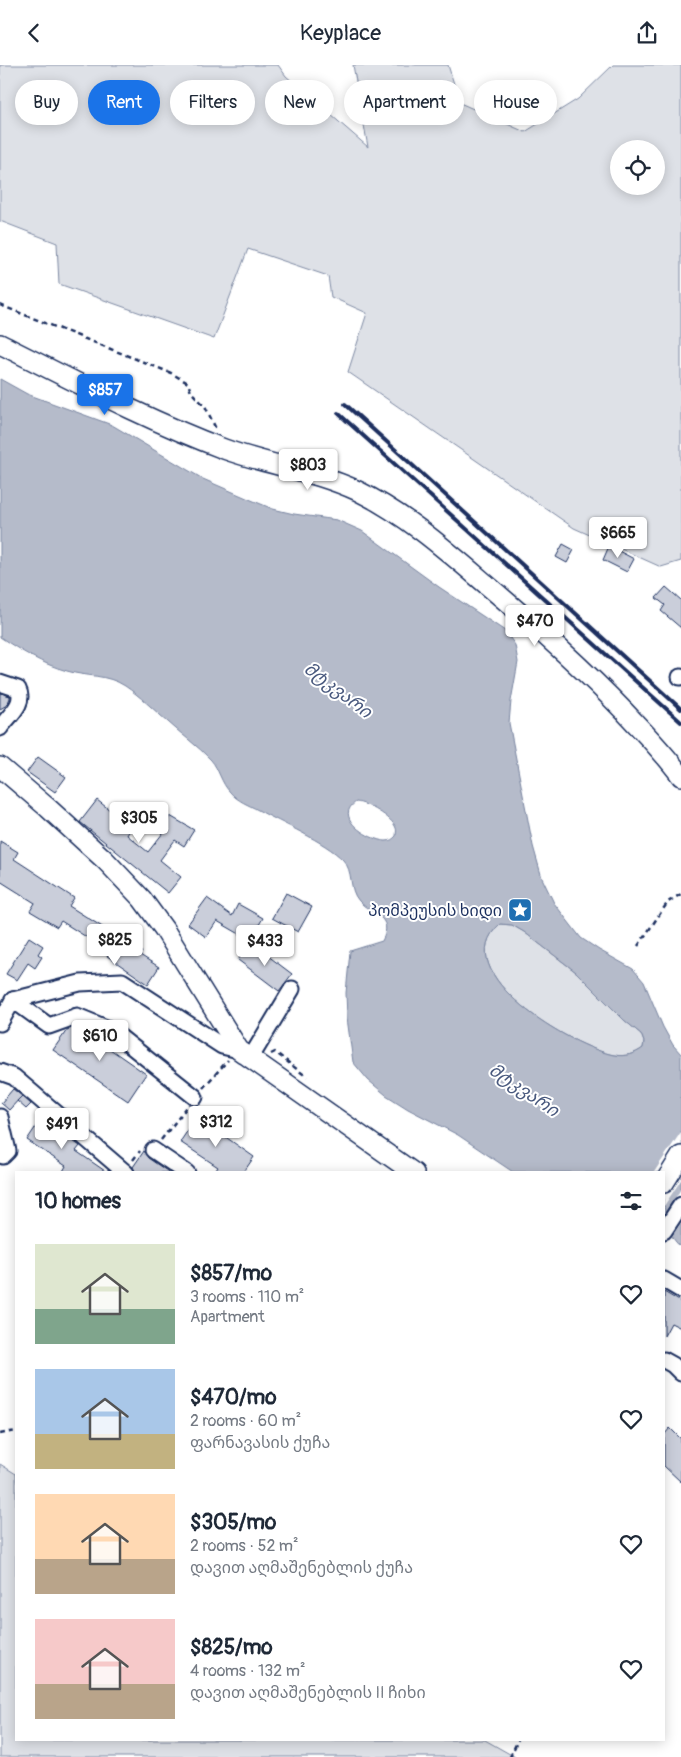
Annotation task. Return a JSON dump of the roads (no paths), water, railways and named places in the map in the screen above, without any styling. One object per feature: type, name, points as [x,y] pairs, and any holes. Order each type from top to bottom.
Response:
[{"type":"main road","points":[[0,345],[131,410],[178,431],[228,450],[314,475],[356,491],[397,513],[446,550],[550,638],[617,703],[671,762],[681,776]]},
{"type":"main road","points":[[0,767],[48,807],[105,860],[142,899],[164,929],[240,1055],[411,1171]]},
{"type":"main road","points":[[665,1181],[681,1156]]},
{"type":"street","points":[[0,683],[18,689],[21,700],[0,728]]},
{"type":"street","points":[[0,1023],[13,1000],[80,983],[122,981],[222,1046],[240,1055],[292,989]]},
{"type":"street","points":[[13,1000],[49,1026],[77,1016],[111,1030],[195,1097]]},
{"type":"street","points":[[0,1072],[14,1077],[122,1169]]},
{"type":"street","points":[[0,1117],[8,1151],[3,1156],[0,1155]]},
{"type":"street","points":[[153,1149],[183,1171]]},
{"type":"street","points":[[665,1229],[681,1205]]},
{"type":"street","points":[[665,1281],[681,1289]]},
{"type":"street","points":[[665,1361],[681,1373]]},
{"type":"water","name":"მტკვარი","points":[[0,379],[27,394],[112,425],[203,479],[249,499],[273,509],[337,520],[362,531],[439,587],[505,631],[515,645],[518,662],[509,723],[533,846],[542,878],[554,903],[581,938],[633,969],[644,982],[663,1027],[673,1045],[681,1054],[681,1247],[670,1232],[667,1223],[665,1213],[665,1171],[512,1171],[458,1135],[408,1109],[386,1095],[368,1080],[353,1062],[347,1018],[346,993],[350,951],[382,941],[386,926],[380,917],[359,901],[353,891],[349,869],[343,860],[326,846],[236,798],[224,784],[214,764],[206,755],[125,686],[111,679],[74,673],[49,665],[0,637]],"holes":[[[356,802],[390,819],[396,828],[396,836],[393,839],[389,841],[379,840],[356,827],[348,815],[350,808]],[[500,924],[512,925],[576,972],[624,1020],[641,1034],[644,1042],[643,1048],[622,1056],[595,1049],[571,1038],[521,1005],[501,985],[489,964],[487,943]]]},
{"type":"railway","points":[[345,404],[681,709]]},
{"type":"railway","points":[[338,413],[681,722]]},
{"type":"place","name":"პომპეუსის ხიდი","points":[[520,910]]}]
